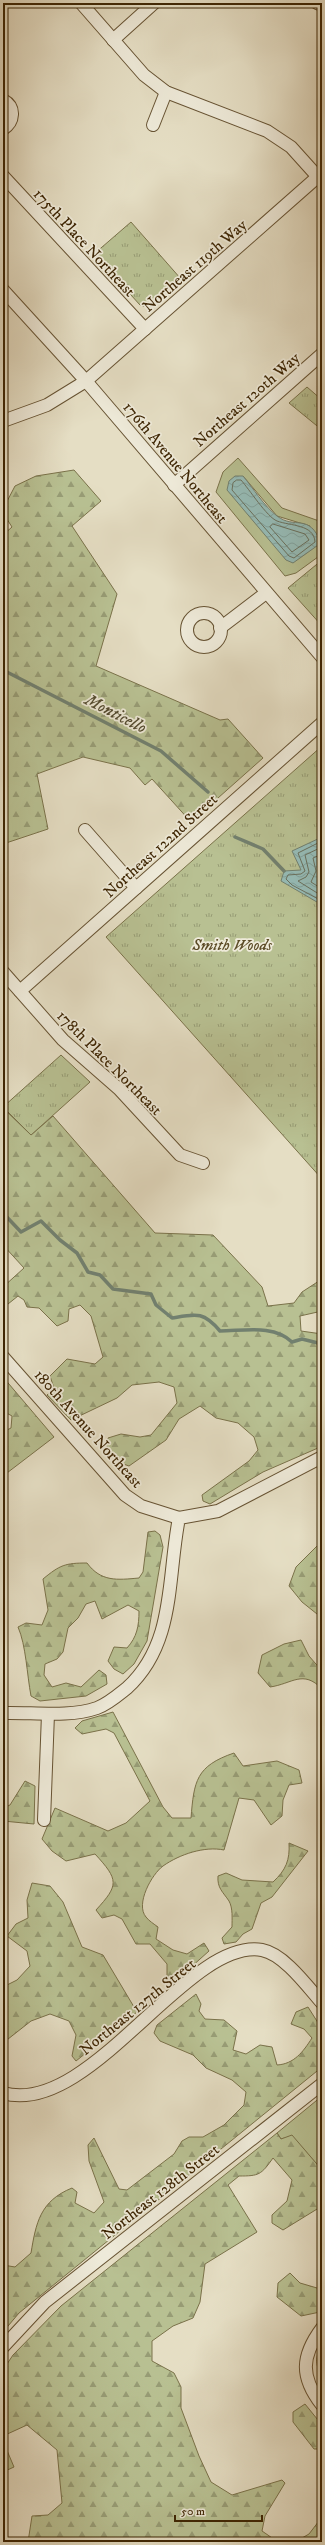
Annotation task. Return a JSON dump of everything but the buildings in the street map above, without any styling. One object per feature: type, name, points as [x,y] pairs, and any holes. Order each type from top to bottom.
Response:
[{"type":"street","points":[[81,3],[144,75],[166,92],[267,131],[291,147],[320,175]]},
{"type":"street","points":[[113,40],[154,3]]},
{"type":"street","points":[[317,3],[322,6]]},
{"type":"street","points":[[153,125],[166,92]]},
{"type":"street","points":[[3,100],[10,105],[12,115],[8,125],[3,129]]},
{"type":"street","name":"Northeast 119th Way","points":[[3,421],[47,405],[86,381],[320,175]]},
{"type":"street","name":"175th Place Northeast","points":[[3,176],[145,329]]},
{"type":"street","name":"176th Avenue Northeast","points":[[3,290],[86,381],[322,657]]},
{"type":"street","name":"Northeast 120th Way","points":[[174,485],[322,354]]},
{"type":"street","points":[[220,628],[227,626],[266,593]]},
{"type":"street","name":"Northeast 122nd Street","points":[[20,991],[322,723]]},
{"type":"street","points":[[85,830],[136,888]]},
{"type":"street","name":"178th Place Northeast","points":[[3,972],[63,1040],[119,1089],[180,1156],[202,1163]]},
{"type":"street","name":"180th Avenue Northeast","points":[[3,1357],[125,1494],[141,1506],[179,1518]]},
{"type":"street","points":[[3,1713],[48,1714],[96,1708],[114,1699],[134,1681],[152,1657],[168,1611],[174,1544],[179,1518],[218,1511],[322,1457]]},
{"type":"street","points":[[44,1820],[48,1714]]},
{"type":"street","name":"Northeast 127th Street","points":[[3,2093],[20,2096],[38,2093],[56,2086],[98,2060],[205,1970],[226,1957],[246,1951],[262,1950],[276,1957],[297,1974],[322,2003]]},
{"type":"street","name":"Northeast 128th Street","points":[[3,2347],[45,2302],[322,2084]]},
{"type":"street","points":[[322,2328],[310,2344],[305,2369],[312,2392],[322,2405]]},
{"type":"green space","points":[[131,222],[181,279],[146,307],[140,305],[94,254]]},
{"type":"green space","points":[[307,387],[322,400],[322,430],[289,403]]},
{"type":"green space","points":[[238,458],[282,508],[322,522],[322,554],[296,573],[285,576],[216,492],[223,472]],"holes":[[[243,476],[277,516],[310,526],[286,560]]]},
{"type":"green space","points":[[74,470],[101,501],[72,526],[117,594],[96,666],[220,720],[228,719],[263,758],[191,822],[152,779],[145,785],[130,768],[83,757],[37,774],[48,829],[3,844],[3,535],[12,527],[3,513],[3,509],[15,486],[36,476]]},
{"type":"green space","points":[[322,560],[322,626],[288,588]]},
{"type":"green space","name":"Smith Woods","points":[[322,746],[322,1179],[106,937]]},
{"type":"green space","points":[[61,1055],[90,1082],[31,1135],[3,1107]]},
{"type":"green space","points":[[3,1108],[31,1135],[53,1116],[155,1233],[213,1235],[262,1287],[268,1306],[294,1303],[302,1292],[322,1279],[322,1311],[300,1316],[301,1331],[322,1334],[322,1443],[318,1448],[263,1472],[210,1504],[203,1501],[202,1495],[249,1461],[258,1450],[254,1437],[238,1423],[216,1418],[200,1406],[179,1419],[166,1440],[129,1466],[118,1462],[106,1445],[108,1438],[121,1434],[140,1437],[151,1435],[177,1403],[174,1387],[159,1382],[132,1385],[117,1398],[71,1420],[47,1395],[54,1388],[50,1376],[67,1359],[95,1364],[103,1357],[91,1316],[80,1305],[69,1309],[68,1321],[57,1326],[39,1308],[27,1307],[24,1300],[18,1296],[3,1308],[3,1287],[24,1268],[3,1245]]},
{"type":"green space","points":[[3,1377],[54,1437],[3,1476],[3,1432],[11,1428],[12,1416],[3,1411]]},
{"type":"green space","points":[[155,1531],[160,1535],[163,1547],[147,1641],[134,1664],[123,1674],[114,1669],[108,1661],[114,1647],[127,1648],[133,1640],[139,1622],[139,1611],[128,1605],[102,1619],[95,1601],[86,1604],[78,1618],[68,1628],[63,1652],[57,1659],[45,1664],[44,1675],[52,1687],[66,1683],[81,1687],[99,1670],[106,1675],[107,1684],[86,1696],[40,1701],[31,1696],[25,1651],[18,1627],[26,1623],[42,1625],[48,1610],[43,1579],[59,1568],[68,1564],[87,1563],[98,1574],[104,1577],[117,1579],[139,1578],[143,1572],[148,1532]]},
{"type":"green space","points":[[322,1541],[322,1618],[302,1602],[289,1586],[296,1567]]},
{"type":"green space","points":[[301,1640],[309,1656],[322,1671],[322,1689],[315,1683],[303,1679],[297,1679],[270,1687],[258,1673],[262,1655],[284,1644]]},
{"type":"green space","points":[[113,1712],[163,1807],[172,1818],[191,1818],[194,1794],[199,1776],[212,1763],[234,1753],[243,1766],[277,1761],[299,1770],[302,1783],[289,1785],[283,1800],[282,1816],[271,1825],[254,1800],[239,1798],[224,1850],[201,1850],[177,1858],[163,1866],[150,1882],[142,1905],[146,1917],[158,1927],[156,1939],[173,1950],[187,1954],[204,1943],[209,1951],[172,1984],[167,1978],[167,1964],[150,1944],[136,1944],[122,1919],[114,1915],[102,1918],[96,1910],[109,1894],[113,1882],[109,1870],[95,1854],[66,1861],[52,1851],[42,1839],[55,1808],[108,1831],[126,1823],[150,1801],[114,1733],[106,1729],[82,1734],[75,1728],[82,1721]]},
{"type":"green space","points":[[25,1781],[35,1786],[34,1824],[3,1821],[3,1808],[10,1805]]},
{"type":"green space","points":[[289,1843],[308,1851],[272,1897],[261,1903],[252,1929],[243,1934],[236,1942],[224,1944],[222,1938],[232,1927],[232,1910],[229,1901],[219,1887],[218,1876],[226,1873],[242,1880],[273,1882],[284,1869],[288,1860]]},
{"type":"green space","points":[[32,1883],[50,1886],[63,1902],[82,1947],[103,1955],[137,2012],[76,2061],[72,2056],[76,2035],[69,2021],[50,2014],[31,2021],[3,2043],[3,1987],[17,1980],[30,1966],[27,1951],[7,1936],[16,1924],[28,1918],[27,1900]]},
{"type":"green space","points":[[196,1994],[201,2004],[199,2011],[205,2019],[224,2020],[237,2031],[233,2050],[246,2054],[260,2045],[272,2047],[277,2065],[293,2060],[305,2048],[312,2038],[304,2029],[291,2024],[296,2012],[308,2007],[322,2029],[322,2067],[19,2313],[3,2332],[3,2265],[15,2267],[31,2253],[35,2232],[41,2214],[46,2206],[61,2193],[72,2188],[77,2192],[75,2203],[94,2213],[104,2202],[89,2161],[88,2145],[94,2138],[119,2189],[127,2190],[174,2154],[182,2141],[189,2137],[203,2137],[224,2125],[244,2105],[246,2092],[232,2080],[206,2068],[193,2055],[160,2041],[154,2033],[157,2025]]},
{"type":"green space","points":[[322,2096],[322,2170],[292,2136],[281,2139],[277,2133]]},
{"type":"green space","points":[[277,2133],[281,2139],[292,2135],[322,2170],[322,2206],[283,2230],[272,2223],[272,2215],[287,2201],[292,2180],[273,2158],[259,2173],[251,2176],[239,2176],[228,2185],[257,2232],[205,2264],[200,2302],[193,2318],[173,2326],[152,2341],[152,2361],[174,2373],[181,2387],[181,2408],[199,2456],[211,2482],[232,2495],[282,2480],[285,2483],[265,2516],[262,2531],[278,2542],[28,2542],[32,2516],[48,2515],[62,2503],[57,2450],[27,2425],[3,2436],[3,2370],[13,2355],[61,2306]]},
{"type":"green space","points":[[290,2273],[300,2283],[317,2288],[322,2294],[320,2312],[301,2316],[277,2297],[278,2283]]},
{"type":"green space","points":[[322,2346],[322,2378],[318,2369],[317,2358],[319,2350]]},
{"type":"green space","points":[[305,2404],[322,2425],[322,2449],[314,2449],[293,2422],[293,2412]]},
{"type":"green space","points":[[3,2441],[14,2467],[3,2472]]},
{"type":"green space","points":[[322,2517],[318,2542],[295,2542],[309,2534]]},
{"type":"water","points":[[235,476],[243,476],[263,502],[277,516],[284,520],[301,523],[312,528],[321,543],[293,563],[286,560],[227,490],[229,481]]},
{"type":"water","points":[[322,837],[322,905],[281,881],[284,871],[301,870],[292,851]]},
{"type":"waterway","name":"Monticello","points":[[3,670],[161,751],[208,792]]},
{"type":"waterway","name":"Monticello","points":[[235,837],[263,849],[284,871]]},
{"type":"waterway","points":[[3,1213],[21,1232],[41,1221],[60,1240],[77,1253],[88,1272],[100,1275],[113,1289],[151,1294],[156,1305],[172,1318],[193,1315],[199,1316],[209,1320],[220,1331],[267,1331],[285,1336],[292,1342],[302,1339],[322,1344]]}]
